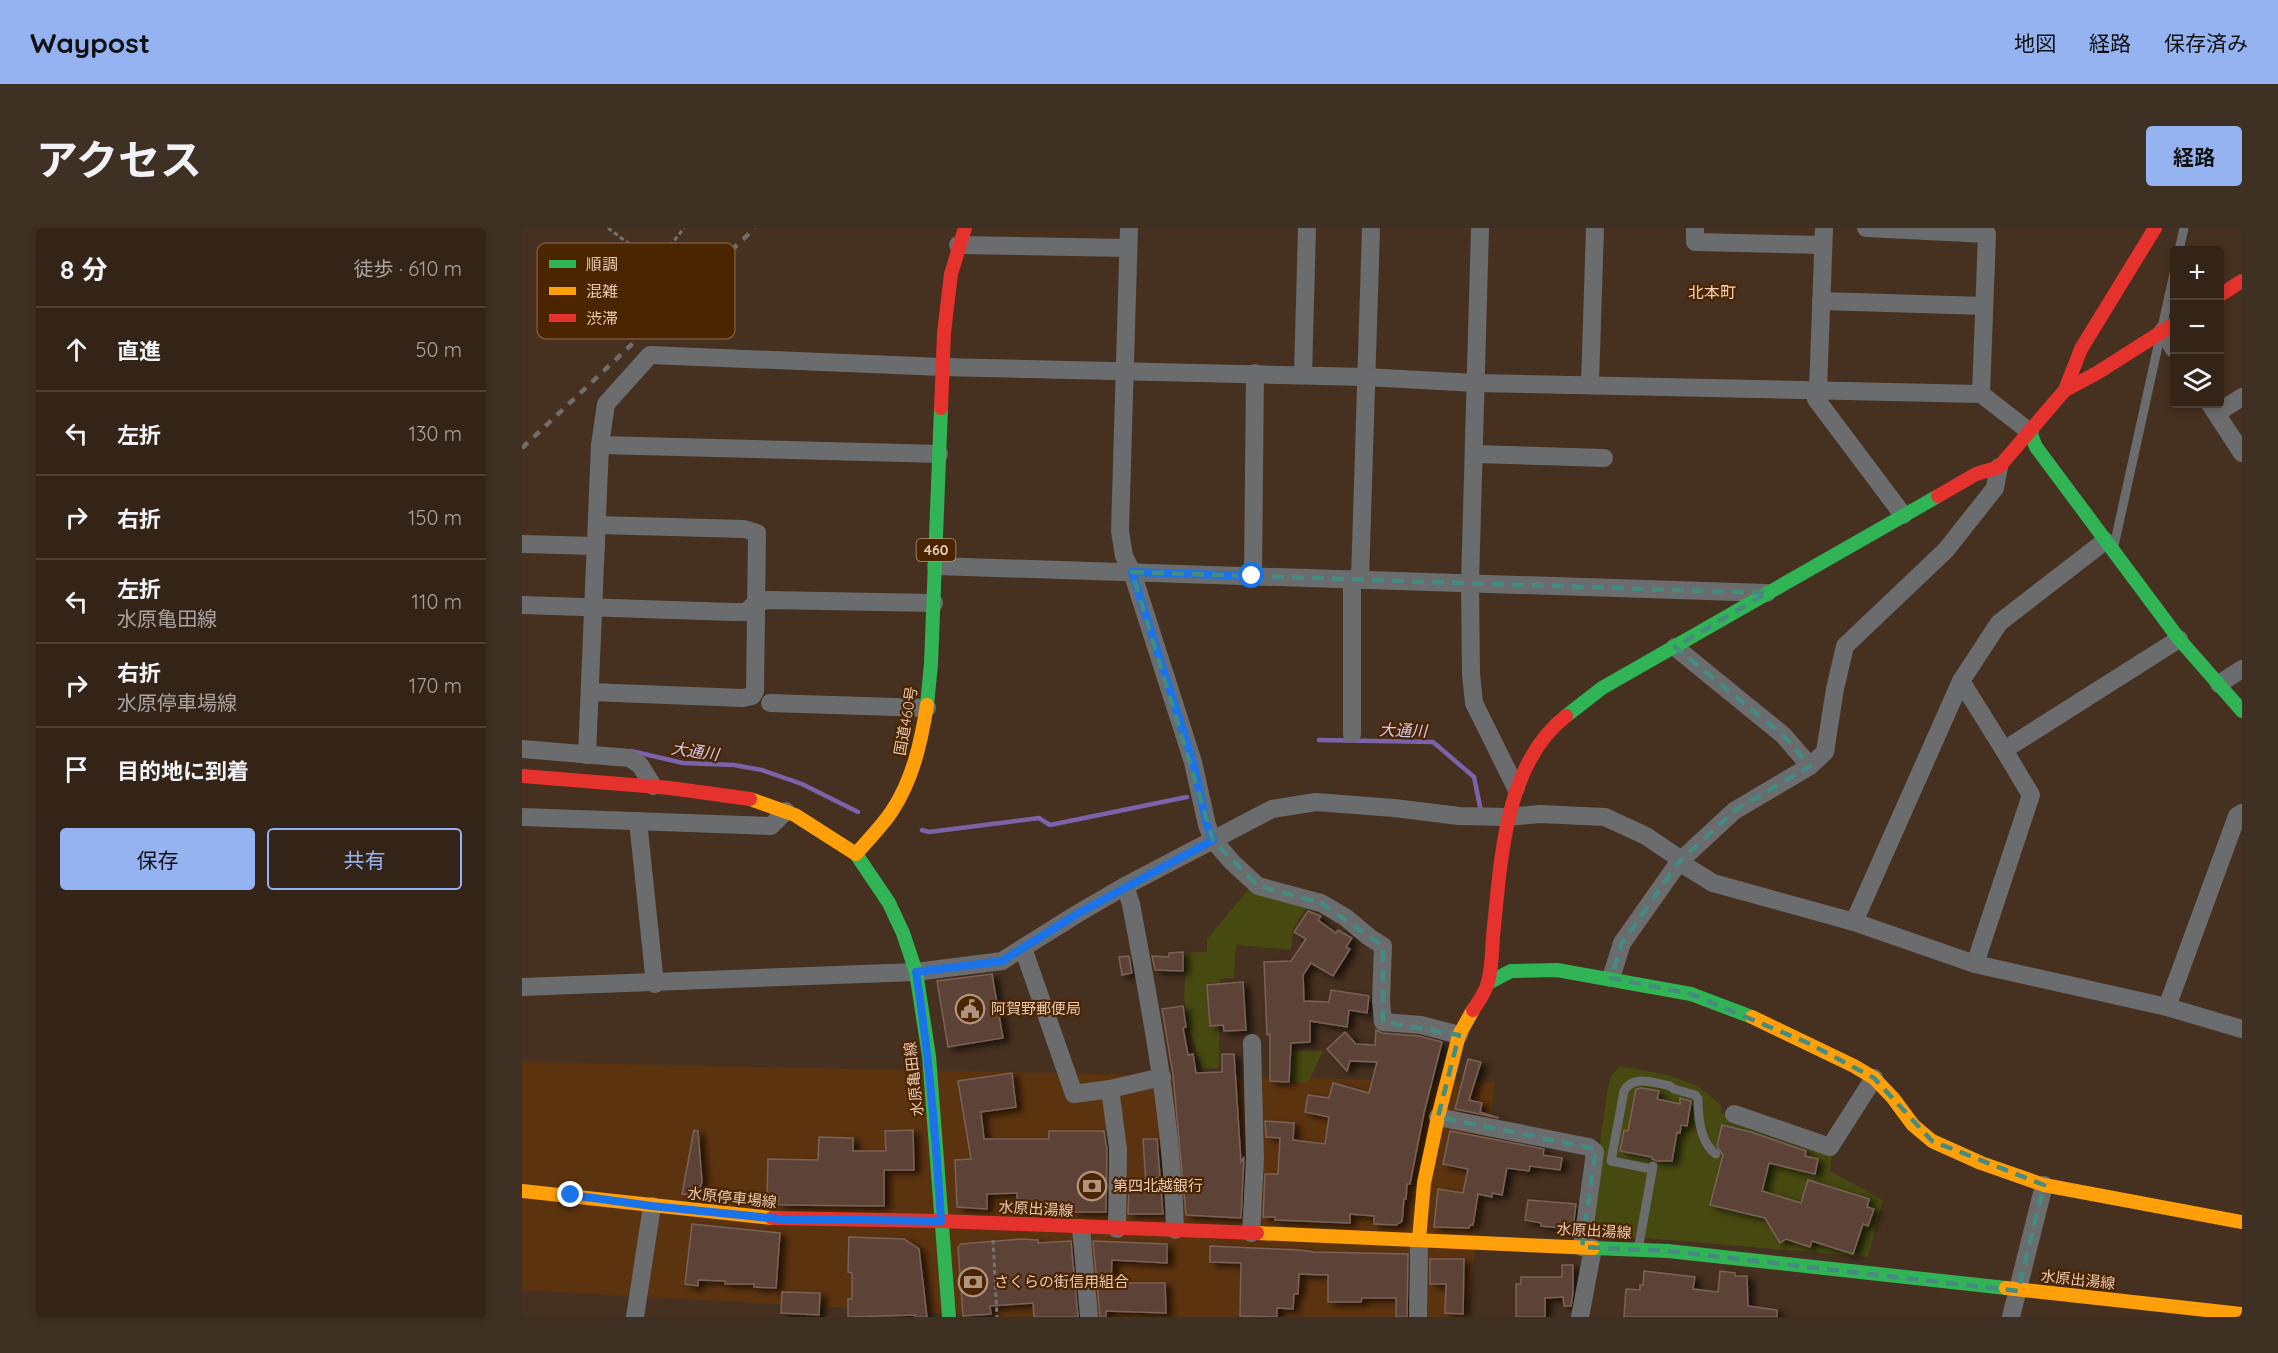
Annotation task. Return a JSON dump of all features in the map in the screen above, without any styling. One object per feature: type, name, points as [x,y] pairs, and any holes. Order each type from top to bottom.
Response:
[{"type":"main road","points":[[1419,1239],[1424,1183],[1459,1035],[1488,983],[1508,817],[1516,788],[1539,745],[1558,722],[1602,688],[1976,474],[2000,467],[2065,390],[2081,349],[2155,228]]},
{"type":"main road","name":"国道460号","points":[[856,854],[892,811],[907,785],[917,760],[927,708],[932,664],[946,307],[951,274],[962,236]]},
{"type":"main road","points":[[2224,292],[2242,281]]},
{"type":"main road","points":[[2065,390],[2097,373],[2169,327]]},
{"type":"main road","points":[[2030,432],[2036,447],[2108,546],[2179,639],[2242,711]]},
{"type":"main road","points":[[522,776],[653,786],[730,795],[786,811],[820,829],[856,854]]},
{"type":"main road","name":"水原亀田線","points":[[856,854],[890,903],[916,972],[929,1056],[949,1317]]},
{"type":"main road","points":[[1488,983],[1511,971],[1557,970],[1691,994],[1808,1043],[1874,1078],[1893,1098],[1913,1125],[1932,1141],[1981,1163],[2044,1185],[2242,1222]]},
{"type":"main road","name":"水原停車場線","points":[[522,1191],[780,1219],[941,1221]]},
{"type":"main road","name":"水原出湯線","points":[[941,1221],[1668,1251],[2242,1314]]},
{"type":"street","points":[[1129,228],[1120,531],[1124,556],[1132,572],[1193,762],[1207,825],[1213,840],[1232,862],[1258,886],[1321,903],[1345,917],[1383,946],[1383,1022],[1421,1025],[1459,1035]]},
{"type":"street","points":[[1303,375],[1307,228]]},
{"type":"street","points":[[1352,734],[1356,579],[1371,228]]},
{"type":"street","points":[[1480,228],[1470,583],[1471,674],[1474,703],[1516,788]]},
{"type":"street","points":[[1590,384],[1595,228]]},
{"type":"street","points":[[1695,228],[1695,242],[1823,237],[1816,399],[1903,515]]},
{"type":"street","points":[[1866,228],[1987,234],[1981,394]]},
{"type":"street","points":[[962,236],[1128,248]]},
{"type":"street","points":[[1821,301],[1984,306]]},
{"type":"street","points":[[587,755],[600,445],[606,404],[650,355],[942,367],[1255,373],[1476,383],[1981,394],[2030,432]]},
{"type":"street","points":[[1252,576],[1255,373]]},
{"type":"street","points":[[2224,404],[2242,397]]},
{"type":"street","points":[[2214,408],[2242,453]]},
{"type":"street","points":[[600,445],[939,454]]},
{"type":"street","points":[[1474,454],[1604,458]]},
{"type":"street","points":[[1611,978],[1622,943],[1679,862],[1734,811],[1810,766],[1825,752],[1835,689],[1845,646],[1946,550],[1995,488],[2000,467]]},
{"type":"street","points":[[590,692],[743,698],[752,696],[755,691],[757,533],[752,530],[597,525]]},
{"type":"street","points":[[522,544],[596,546]]},
{"type":"street","points":[[1854,922],[1960,681],[1999,623],[2108,546]]},
{"type":"street","points":[[936,566],[1767,594]]},
{"type":"street","points":[[522,605],[746,612],[756,603],[768,600],[934,603]]},
{"type":"street","points":[[2004,750],[2179,639]]},
{"type":"street","points":[[1675,647],[1784,735],[1810,766]]},
{"type":"street","points":[[2219,684],[2242,669]]},
{"type":"street","points":[[1960,681],[2031,795],[1975,964]]},
{"type":"street","points":[[770,703],[927,708]]},
{"type":"street","points":[[522,750],[629,758],[640,765],[653,786]]},
{"type":"street","points":[[522,987],[655,984],[916,972],[1002,961],[1125,886],[1272,809],[1316,802],[1459,816],[1508,817],[1540,814],[1605,818],[1646,836],[1677,857],[1679,862],[1713,883],[1854,922],[1975,964],[2167,1007],[2242,1029]]},
{"type":"street","points":[[522,817],[771,826],[786,811]]},
{"type":"street","points":[[2167,1007],[2237,816],[2242,813]]},
{"type":"street","points":[[638,821],[655,984]]},
{"type":"street","points":[[1125,886],[1131,904],[1162,1077],[1173,1180],[1175,1230]]},
{"type":"street","points":[[1023,948],[1074,1094],[1110,1089],[1162,1077]]},
{"type":"street","points":[[1251,1233],[1255,1159],[1252,1043]]},
{"type":"street","points":[[1734,1114],[1830,1147],[1874,1078]]},
{"type":"street","points":[[1110,1089],[1118,1149],[1118,1229]]},
{"type":"street","points":[[1438,1117],[1589,1148],[1595,1152],[1585,1218],[1588,1247],[1580,1317]]},
{"type":"street","points":[[2011,1317],[2044,1185]]},
{"type":"street","points":[[634,1317],[652,1206]]},
{"type":"street","points":[[1081,1228],[1089,1317]]},
{"type":"street","points":[[1419,1239],[1419,1317]]},
{"type":"lane","points":[[2180,246],[2184,228]]},
{"type":"lane","points":[[2108,546],[2116,542],[2169,327],[2172,300]]},
{"type":"lane","points":[[1638,1250],[1653,1166],[1611,1161],[1627,1084],[1635,1080],[1670,1086],[1695,1095],[1698,1099],[1701,1128],[1708,1148],[1716,1154]]},
{"type":"path","points":[[608,228],[628,243]]},
{"type":"path","points":[[672,243],[684,228]]},
{"type":"path","points":[[992,1224],[997,1317]]},
{"type":"highlighted area","points":[[1132,572],[1767,593],[1675,647],[1783,735],[1810,766],[1734,811],[1679,862],[1622,943],[1611,978],[1691,994],[1808,1043],[1874,1078],[1932,1141],[2044,1185],[2018,1291],[1668,1251],[1582,1247],[1596,1149],[1438,1117],[1459,1035],[1383,1022],[1383,946],[1321,903],[1258,886],[1213,840]]},
{"type":"shaded area","points":[[1248,890],[1307,907],[1293,928],[1291,950],[1236,945],[1234,978],[1220,979],[1219,1068],[1202,1069],[1188,1024],[1184,998],[1186,953],[1207,952],[1207,939]]},
{"type":"shaded area","points":[[1291,1051],[1323,1051],[1308,1083],[1290,1081]]},
{"type":"shaded area","points":[[522,1062],[1495,1082],[1467,1317],[1007,1317],[522,1290]]},
{"type":"shaded area","points":[[1620,1066],[1668,1075],[1698,1086],[1722,1106],[1721,1113],[1832,1152],[1830,1171],[1883,1200],[1868,1257],[1645,1238],[1589,1236],[1588,1222],[1608,1088],[1611,1076]]},
{"type":"building","points":[[1308,911],[1321,916],[1318,920],[1336,933],[1338,930],[1352,938],[1346,947],[1350,949],[1333,976],[1311,963],[1303,975],[1304,1001],[1329,1002],[1331,990],[1369,996],[1367,1013],[1349,1010],[1347,1027],[1310,1021],[1310,1042],[1291,1043],[1289,1082],[1270,1081],[1270,1034],[1267,1035],[1264,962],[1291,961],[1306,939],[1294,932]]},
{"type":"building","points":[[1183,952],[1183,971],[1155,970],[1152,956],[1169,957],[1169,953]]},
{"type":"building","points":[[1129,956],[1132,973],[1122,975],[1119,957]]},
{"type":"building","points":[[992,974],[1003,1038],[948,1047],[937,981]]},
{"type":"building","points":[[1243,982],[1246,1030],[1224,1031],[1223,1025],[1210,1026],[1207,985]]},
{"type":"building","points":[[1183,1006],[1186,1027],[1183,1028],[1188,1055],[1193,1054],[1196,1073],[1222,1072],[1222,1054],[1234,1054],[1241,1162],[1244,1157],[1241,1218],[1186,1215],[1173,1075],[1162,1009]]},
{"type":"building","points":[[1376,1030],[1382,1033],[1419,1036],[1442,1042],[1424,1113],[1410,1184],[1407,1184],[1402,1221],[1396,1225],[1374,1224],[1374,1216],[1350,1214],[1350,1223],[1275,1220],[1275,1217],[1263,1217],[1265,1174],[1278,1174],[1280,1138],[1266,1137],[1265,1121],[1294,1123],[1293,1140],[1325,1144],[1329,1117],[1305,1112],[1308,1095],[1329,1098],[1333,1083],[1369,1093],[1377,1062],[1350,1061],[1347,1071],[1327,1049],[1345,1032],[1356,1044],[1375,1045]]},
{"type":"building","points":[[1468,1059],[1481,1062],[1469,1100],[1482,1103],[1480,1112],[1499,1118],[1455,1109]]},
{"type":"building","points":[[1012,1073],[1016,1107],[981,1112],[984,1139],[1049,1139],[1049,1131],[1104,1131],[1107,1150],[1106,1212],[1073,1212],[1073,1203],[1030,1202],[1030,1210],[1017,1210],[1017,1193],[987,1194],[987,1209],[957,1207],[955,1160],[971,1159],[958,1081]]},
{"type":"building","points":[[1636,1089],[1659,1091],[1657,1099],[1680,1104],[1680,1098],[1691,1101],[1687,1126],[1681,1125],[1680,1133],[1677,1132],[1672,1161],[1658,1161],[1652,1157],[1620,1151],[1624,1130],[1628,1131]]},
{"type":"building","points":[[1722,1125],[1751,1132],[1806,1151],[1805,1156],[1818,1159],[1815,1174],[1769,1163],[1762,1191],[1801,1203],[1808,1180],[1869,1199],[1867,1207],[1874,1209],[1868,1226],[1863,1224],[1853,1254],[1812,1241],[1810,1247],[1786,1239],[1780,1243],[1765,1218],[1710,1205],[1723,1155],[1717,1146]]},
{"type":"building","points":[[694,1130],[698,1131],[702,1182],[698,1196],[682,1194]]},
{"type":"building","points":[[913,1130],[914,1170],[884,1170],[884,1206],[781,1205],[778,1204],[779,1197],[767,1197],[768,1159],[818,1160],[819,1137],[853,1138],[853,1151],[886,1151],[885,1131]]},
{"type":"building","points":[[1450,1131],[1544,1149],[1543,1155],[1562,1158],[1560,1170],[1530,1166],[1529,1171],[1507,1168],[1502,1195],[1492,1193],[1492,1197],[1478,1194],[1473,1225],[1469,1228],[1434,1227],[1438,1189],[1463,1193],[1468,1169],[1443,1164]]},
{"type":"building","points":[[1143,1139],[1157,1139],[1163,1214],[1128,1214],[1129,1184],[1146,1184]]},
{"type":"building","points":[[1528,1200],[1576,1204],[1573,1229],[1541,1226],[1541,1223],[1525,1220]]},
{"type":"building","points":[[692,1224],[780,1233],[776,1288],[754,1287],[754,1284],[725,1284],[725,1281],[698,1280],[698,1286],[685,1284]]},
{"type":"building","points":[[849,1237],[904,1239],[919,1249],[927,1317],[915,1317],[915,1315],[848,1317],[848,1299],[852,1299],[852,1273],[848,1272]]},
{"type":"building","points":[[1022,1239],[1038,1240],[1038,1243],[1071,1241],[1078,1317],[1034,1317],[1033,1303],[990,1306],[991,1314],[963,1316],[958,1247],[961,1244]]},
{"type":"building","points":[[1093,1241],[1167,1244],[1167,1263],[1112,1260],[1111,1283],[1165,1283],[1166,1313],[1106,1311],[1106,1317],[1100,1317]]},
{"type":"building","points":[[1210,1246],[1408,1254],[1407,1317],[1396,1317],[1396,1298],[1362,1298],[1361,1302],[1328,1302],[1328,1275],[1299,1274],[1298,1294],[1294,1294],[1293,1309],[1277,1308],[1277,1317],[1240,1316],[1241,1263],[1210,1262]]},
{"type":"building","points":[[1430,1259],[1464,1259],[1463,1314],[1445,1313],[1446,1284],[1430,1284]]},
{"type":"building","points":[[1562,1265],[1573,1265],[1571,1306],[1564,1306],[1563,1297],[1545,1298],[1545,1317],[1516,1317],[1516,1284],[1521,1284],[1521,1277],[1562,1277]]},
{"type":"building","points":[[1644,1271],[1695,1277],[1693,1289],[1718,1292],[1720,1271],[1735,1273],[1735,1276],[1747,1276],[1748,1306],[1777,1310],[1777,1317],[1624,1317],[1626,1289],[1640,1290],[1640,1285],[1643,1285]]},
{"type":"building","points":[[782,1292],[820,1293],[819,1315],[781,1313]]},
{"type":"waterway","name":"大通川","points":[[1319,740],[1433,742],[1474,777],[1481,811]]},
{"type":"waterway","name":"大通川","points":[[631,751],[683,763],[734,765],[762,770],[802,784],[858,812]]},
{"type":"waterway","name":"大通川","points":[[922,830],[929,832],[1039,818],[1050,825],[1187,797]]},
{"type":"railway","points":[[735,247],[755,228]]},
{"type":"railway","points":[[522,448],[637,339]]},
{"type":"traffic: fast","points":[[927,705],[931,664],[941,408]]},
{"type":"traffic: fast","points":[[2030,432],[2036,447],[2179,639],[2242,711]]},
{"type":"traffic: fast","points":[[1566,716],[1602,688],[1938,496]]},
{"type":"traffic: fast","points":[[856,854],[889,903],[903,933],[916,972],[929,1056],[949,1317]]},
{"type":"traffic: fast","points":[[1488,983],[1511,971],[1557,970],[1691,994],[1752,1017]]},
{"type":"traffic: fast","points":[[1593,1248],[1668,1251],[2006,1288]]},
{"type":"traffic: slow","points":[[750,799],[795,815],[856,854],[888,817],[899,799],[911,773],[927,705]]},
{"type":"traffic: slow","points":[[1419,1239],[1424,1183],[1438,1117],[1459,1035],[1473,1010]]},
{"type":"traffic: slow","points":[[1752,1017],[1874,1078],[1893,1098],[1913,1125],[1932,1141],[1981,1163],[2044,1185],[2242,1222]]},
{"type":"traffic: slow","points":[[522,1191],[772,1218]]},
{"type":"traffic: slow","points":[[1257,1233],[1593,1248]]},
{"type":"traffic: slow","points":[[2006,1288],[2242,1314]]},
{"type":"traffic: jam","points":[[941,408],[944,333],[951,274],[965,228]]},
{"type":"traffic: jam","points":[[1938,496],[1976,474],[1999,467],[2065,390],[2081,349],[2155,228]]},
{"type":"traffic: jam","points":[[2224,292],[2242,281]]},
{"type":"traffic: jam","points":[[2065,390],[2097,373],[2170,327]]},
{"type":"traffic: jam","points":[[1473,1010],[1486,989],[1489,977],[1503,848],[1517,788],[1529,761],[1545,737],[1566,716]]},
{"type":"traffic: jam","points":[[522,776],[670,788],[750,799]]},
{"type":"traffic: jam","points":[[772,1218],[941,1221],[1257,1233]]},
{"type":"place","name":"阿賀野郵便局","points":[[970,1009]]},
{"type":"place","name":"第四北越銀行","points":[[1092,1186]]},
{"type":"place","name":"さくらの街信用組合","points":[[973,1282]]},
{"type":"district","name":"北本町","points":[[1712,292]]},
{"type":"route","points":[[571,1195],[780,1219],[941,1221],[929,1056],[916,972],[1002,961],[1125,886],[1213,840],[1207,825],[1193,762],[1132,572],[1252,576]]}]
